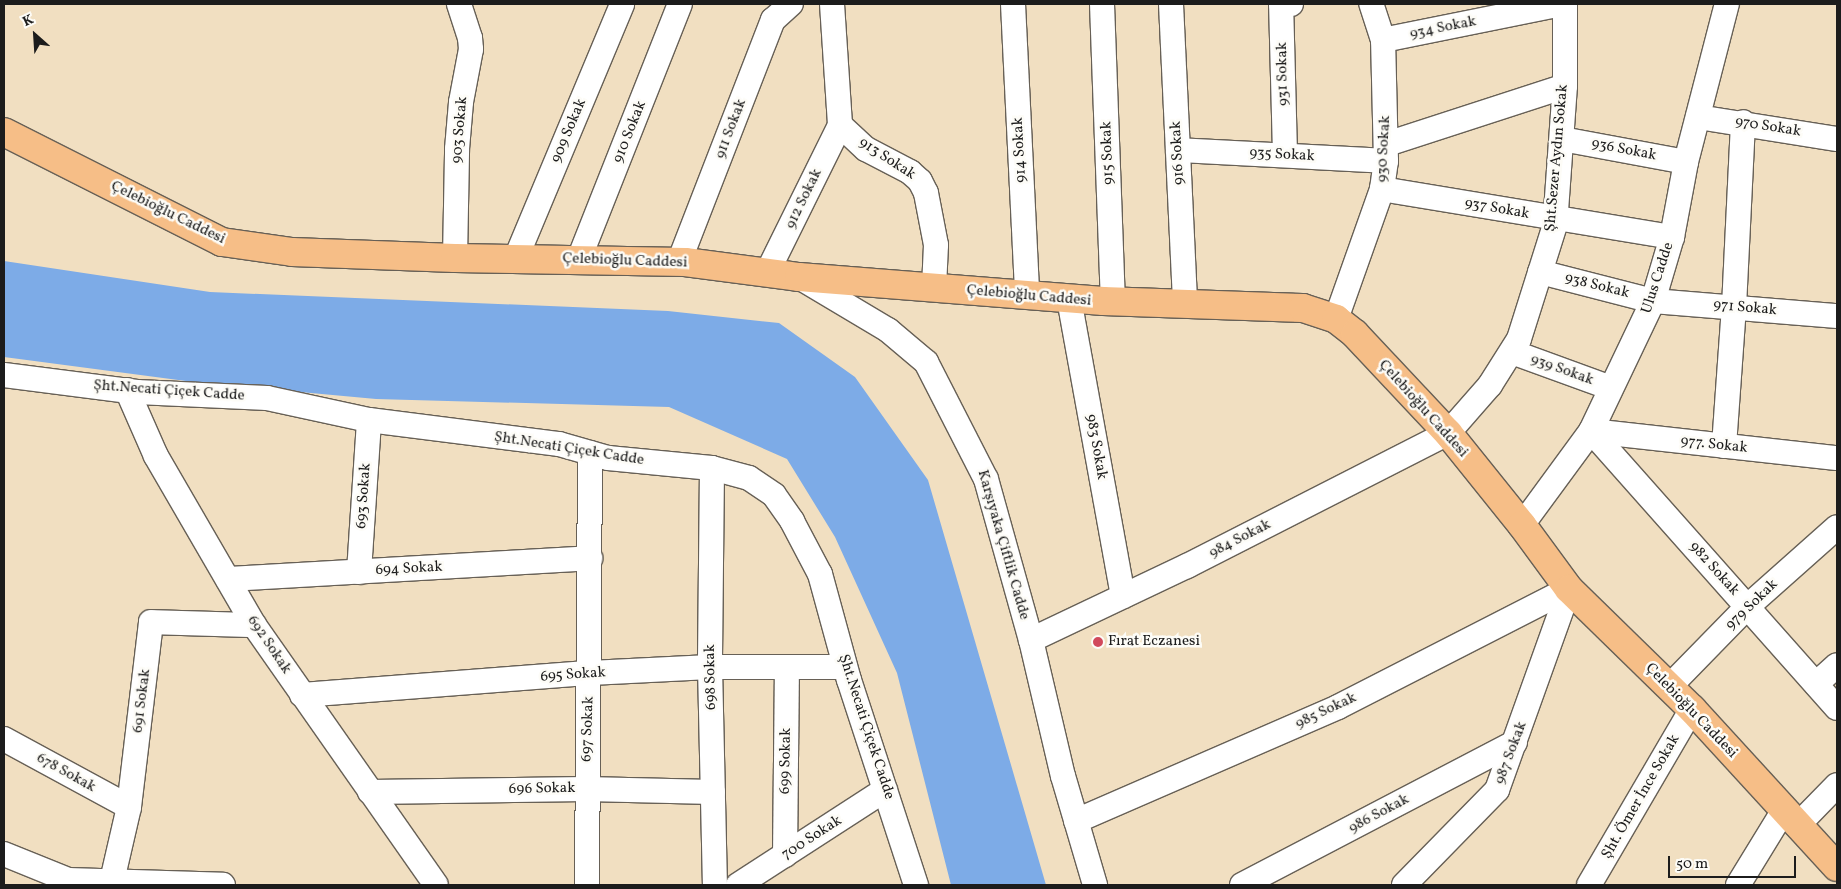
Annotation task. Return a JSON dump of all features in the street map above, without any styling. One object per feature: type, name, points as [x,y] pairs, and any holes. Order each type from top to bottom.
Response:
[{"type":"main road","name":"Çelebioğlu Caddesi","points":[[4,132],[222,242],[292,252],[455,258],[679,262],[799,277],[1069,299],[1303,308],[1336,319],[1374,354],[1448,433],[1522,525],[1570,589],[1692,709],[1837,867]]},
{"type":"street","name":"903 Sokak","points":[[455,258],[456,149],[461,102],[471,49],[470,38],[459,4]]},
{"type":"street","name":"909 Sokak","points":[[516,258],[622,4]]},
{"type":"street","name":"910 Sokak","points":[[579,259],[680,4]]},
{"type":"street","name":"911 Sokak","points":[[679,262],[773,20],[791,4]]},
{"type":"street","points":[[832,4],[840,125]]},
{"type":"street","name":"914 Sokak","points":[[1013,4],[1027,295]]},
{"type":"street","name":"915 Sokak","points":[[1102,4],[1112,302]]},
{"type":"street","name":"916 Sokak","points":[[1172,4],[1185,303]]},
{"type":"street","name":"931 Sokak","points":[[1285,154],[1281,4],[1291,4]]},
{"type":"street","name":"930 Sokak","points":[[1336,319],[1382,189],[1387,153],[1383,40],[1371,4]]},
{"type":"street","name":"934 Sokak","points":[[1383,40],[1563,4]]},
{"type":"street","name":"Şht.Sezer Aydın Sokak","points":[[1448,433],[1490,385],[1519,339],[1555,219],[1565,86],[1563,4]]},
{"type":"street","name":"Ulus Cadde","points":[[1522,525],[1591,431],[1653,300],[1672,237],[1686,162],[1727,4]]},
{"type":"street","name":"935 Sokak","points":[[1178,150],[1285,154],[1387,153],[1565,86]]},
{"type":"street","name":"970 Sokak","points":[[1698,117],[1743,122],[1837,139]]},
{"type":"street","points":[[1724,446],[1734,307],[1743,122]]},
{"type":"street","name":"912 Sokak","points":[[767,273],[840,125]]},
{"type":"street","name":"913 Sokak","points":[[840,125],[866,148],[910,172],[920,181],[926,193],[936,245],[934,288]]},
{"type":"street","name":"936 Sokak","points":[[1562,139],[1686,162]]},
{"type":"street","name":"937 Sokak","points":[[1382,189],[1672,237]]},
{"type":"street","name":"938 Sokak","points":[[1540,272],[1653,300]]},
{"type":"street","name":"Karşıyaka Çiftlik Cadde","points":[[799,277],[888,330],[926,362],[986,479],[1031,640],[1063,776],[1096,885]]},
{"type":"street","name":"983 Sokak","points":[[1069,299],[1123,596]]},
{"type":"street","name":"971 Sokak","points":[[1653,300],[1837,316]]},
{"type":"street","name":"939 Sokak","points":[[1512,352],[1611,388]]},
{"type":"street","name":"Şht.Necati Çiçek Cadde","points":[[4,375],[127,390],[267,398],[369,420],[559,444],[608,458],[712,468],[749,478],[774,496],[792,521],[820,574],[845,667],[916,885]]},
{"type":"street","name":"692 Sokak","points":[[127,390],[156,456],[254,625],[436,885]]},
{"type":"street","name":"693 Sokak","points":[[359,572],[369,420]]},
{"type":"street","name":"977. Sokak","points":[[1591,431],[1837,458]]},
{"type":"street","name":"982 Sokak","points":[[1591,431],[1837,708]]},
{"type":"street","name":"984 Sokak","points":[[1031,640],[1448,433]]},
{"type":"street","name":"697 Sokak","points":[[587,885],[586,789],[590,673],[590,453]]},
{"type":"street","name":"698 Sokak","points":[[712,468],[710,667],[715,885]]},
{"type":"street","name":"979 Sokak","points":[[1669,687],[1748,607],[1837,527]]},
{"type":"street","name":"694 Sokak","points":[[228,580],[590,558]]},
{"type":"street","name":"987 Sokak","points":[[1404,885],[1497,790],[1570,589]]},
{"type":"street","name":"985 Sokak","points":[[1076,821],[1338,707],[1570,589]]},
{"type":"street","name":"691 Sokak","points":[[111,883],[129,807],[151,622],[254,625]]},
{"type":"street","points":[[1816,684],[1837,665]]},
{"type":"street","name":"695 Sokak","points":[[302,695],[590,673],[710,667],[845,667]]},
{"type":"street","name":"699 Sokak","points":[[785,855],[787,667]]},
{"type":"street","name":"Şht. Ömer İnce Sokak","points":[[1589,885],[1692,709]]},
{"type":"street","name":"678 Sokak","points":[[4,739],[129,807]]},
{"type":"street","name":"986 Sokak","points":[[1242,885],[1516,742]]},
{"type":"street","points":[[1738,885],[1790,818],[1837,785]]},
{"type":"street","name":"696 Sokak","points":[[370,792],[586,789],[713,792]]},
{"type":"street","name":"700 Sokak","points":[[738,885],[885,790]]},
{"type":"street","points":[[4,854],[66,883],[222,885]]},
{"type":"water","points":[[4,261],[210,292],[668,311],[779,323],[855,377],[928,480],[1046,885],[951,885],[897,673],[835,537],[787,459],[669,407],[376,399],[201,383],[4,357]]},
{"type":"place","name":"Fırat Eczanesi","points":[[1098,642]]}]
